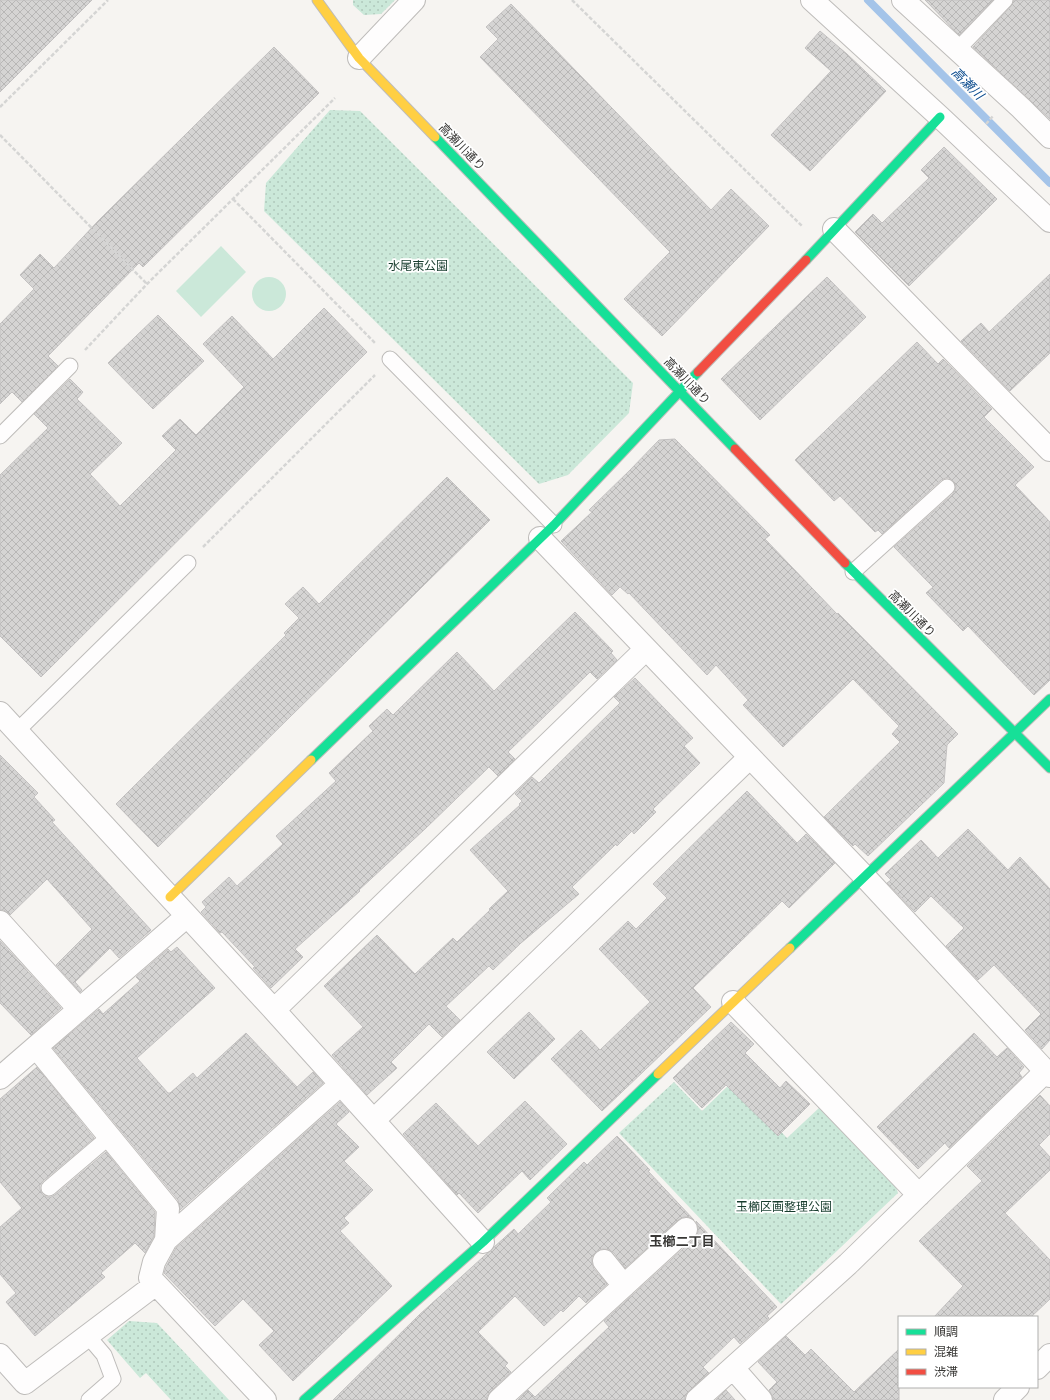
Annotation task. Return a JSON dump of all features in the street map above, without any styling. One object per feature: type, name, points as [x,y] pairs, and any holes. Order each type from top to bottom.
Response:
[{"type":"street","name":"高瀬川通り","points":[[317,0],[359,58],[853,572],[1014,734],[1050,768]]},
{"type":"street","points":[[359,58],[414,0]]},
{"type":"street","points":[[812,0],[940,117],[1050,221]]},
{"type":"street","points":[[903,0],[1021,108],[1050,138]]},
{"type":"street","points":[[170,897],[547,532],[940,117]]},
{"type":"street","points":[[827,237],[1050,450]]},
{"type":"street","points":[[547,532],[646,649],[864,876],[1048,1073],[848,1264],[697,1400]]},
{"type":"street","points":[[274,1010],[646,649]]},
{"type":"street","points":[[304,1400],[483,1242],[1050,699]]},
{"type":"street","points":[[5,720],[274,1010],[483,1242]]},
{"type":"street","points":[[374,1120],[750,756]]},
{"type":"street","points":[[0,1078],[187,916]]},
{"type":"street","points":[[0,922],[79,1010]]},
{"type":"street","points":[[733,1002],[919,1195]]},
{"type":"street","points":[[36,1048],[168,1208],[166,1240]]},
{"type":"street","points":[[265,1400],[150,1278],[154,1262],[166,1240],[341,1084]]},
{"type":"street","points":[[499,1400],[686,1229]]},
{"type":"street","points":[[604,1261],[624,1286]]},
{"type":"street","points":[[0,1355],[25,1383],[156,1284]]},
{"type":"street","points":[[1038,1367],[1050,1355]]},
{"type":"street","points":[[732,1368],[761,1400]]},
{"type":"street","points":[[1005,1400],[1017,1388]]},
{"type":"lane","points":[[957,50],[1005,0]]},
{"type":"lane","points":[[390,359],[547,532]]},
{"type":"lane","points":[[0,436],[70,366]]},
{"type":"lane","points":[[853,572],[947,487]]},
{"type":"lane","points":[[5,720],[188,563]]},
{"type":"lane","points":[[49,1188],[109,1137]]},
{"type":"lane","points":[[87,1335],[104,1355],[113,1379],[89,1400]]},
{"type":"path","points":[[0,107],[108,0]]},
{"type":"path","points":[[572,0],[827,237]]},
{"type":"path","points":[[70,366],[147,284],[336,98]]},
{"type":"path","points":[[982,128],[997,112]]},
{"type":"path","points":[[0,135],[147,284]]},
{"type":"path","points":[[188,563],[390,359],[233,199]]},
{"type":"green space","points":[[353,0],[395,0],[381,14],[364,15],[353,5]]},
{"type":"green space","name":"水尾東公園","points":[[330,110],[360,111],[633,383],[629,413],[568,475],[539,484],[264,211],[266,183]]},
{"type":"green space","points":[[221,246],[246,272],[201,317],[176,291]]},
{"type":"green space","points":[[266,277],[272,277],[276,278],[283,284],[286,294],[285,301],[279,308],[272,311],[266,311],[262,310],[255,304],[252,297],[252,291],[253,287],[259,280]]},
{"type":"green space","name":"玉櫛区画整理公園","points":[[733,1081],[787,1138],[820,1107],[896,1187],[898,1193],[781,1304],[619,1133],[674,1082],[702,1111]]},
{"type":"green space","points":[[129,1321],[157,1323],[229,1400],[171,1400],[146,1373],[140,1378],[107,1340]]},
{"type":"building","points":[[0,0],[92,0],[0,92]]},
{"type":"building","points":[[925,0],[993,0],[959,35]]},
{"type":"building","points":[[1014,0],[1050,0],[1050,119],[973,47],[1011,6]]},
{"type":"building","points":[[511,4],[711,210],[731,189],[769,226],[662,336],[624,299],[670,252],[480,57],[498,39],[486,27]]},
{"type":"building","points":[[820,31],[886,91],[810,171],[771,135],[831,71],[805,48]]},
{"type":"building","points":[[274,47],[319,93],[143,267],[139,263],[48,356],[58,366],[22,402],[12,392],[0,404],[0,324],[34,289],[20,275],[40,254],[54,268],[98,221]]},
{"type":"building","points":[[944,147],[997,199],[909,286],[855,232],[873,214],[882,223],[929,178],[921,170]]},
{"type":"building","points":[[1050,274],[1050,353],[1010,391],[961,341],[981,323],[989,332]]},
{"type":"building","points":[[827,277],[866,317],[760,420],[721,379]]},
{"type":"building","points":[[324,308],[367,352],[41,677],[0,636],[0,475],[48,428],[34,414],[70,379],[83,392],[77,399],[122,443],[90,474],[120,506],[176,450],[162,436],[180,419],[196,435],[244,387],[203,344],[232,316],[273,359]]},
{"type":"building","points":[[158,315],[204,361],[153,409],[108,363]]},
{"type":"building","points":[[917,342],[938,364],[943,359],[992,409],[984,417],[1034,467],[1015,485],[1050,522],[1050,680],[1034,695],[968,626],[963,631],[926,593],[933,587],[894,547],[953,494],[956,486],[953,481],[949,478],[941,480],[882,534],[878,530],[875,532],[840,496],[834,501],[795,460]]},
{"type":"building","points":[[675,439],[770,535],[765,539],[837,614],[838,613],[958,734],[947,745],[944,783],[868,856],[855,844],[853,846],[824,817],[900,742],[892,734],[899,726],[853,679],[783,747],[743,705],[748,700],[716,665],[707,675],[629,593],[628,594],[620,587],[612,595],[561,541],[592,512],[589,510],[659,440]]},
{"type":"building","points":[[447,477],[490,520],[158,847],[116,804],[286,635],[284,633],[299,618],[285,604],[303,587],[319,604]]},
{"type":"building","points":[[575,612],[613,651],[611,653],[617,660],[597,679],[590,672],[508,752],[515,759],[498,776],[489,767],[359,890],[360,891],[295,949],[303,957],[271,988],[253,968],[255,967],[201,912],[206,907],[202,902],[229,877],[237,886],[283,844],[276,836],[336,781],[329,773],[373,731],[369,726],[387,709],[393,715],[457,652],[494,691]]},
{"type":"building","points":[[635,678],[693,738],[684,746],[700,763],[653,809],[656,812],[634,834],[632,831],[617,846],[616,844],[572,887],[579,894],[521,943],[493,970],[489,966],[446,1006],[460,1020],[442,1037],[429,1024],[391,1062],[397,1068],[367,1095],[332,1055],[363,1027],[324,986],[377,935],[415,974],[453,938],[457,942],[490,910],[489,909],[508,891],[470,850],[520,805],[519,804],[522,801],[515,794],[532,777],[539,783],[620,703],[614,697]]},
{"type":"building","points":[[0,755],[38,793],[34,797],[55,820],[52,822],[151,930],[119,958],[110,948],[75,982],[82,990],[80,992],[56,965],[92,929],[47,879],[10,915],[4,910],[0,910]]},
{"type":"building","points":[[747,791],[797,843],[806,834],[835,863],[789,908],[782,901],[693,988],[711,1007],[602,1111],[551,1059],[581,1030],[600,1050],[650,1002],[599,949],[628,921],[636,929],[667,898],[653,884]]},
{"type":"building","points":[[968,829],[1008,870],[1020,857],[1050,889],[1050,1040],[1042,1049],[1025,1030],[1041,1014],[994,965],[978,980],[946,946],[964,928],[931,896],[915,912],[887,883],[891,880],[885,874],[921,840],[938,858]]},
{"type":"building","points":[[0,941],[61,1008],[31,1035],[0,1003]]},
{"type":"building","points":[[177,947],[215,988],[137,1058],[168,1093],[170,1093],[193,1073],[197,1078],[246,1033],[297,1087],[313,1072],[323,1083],[180,1210],[178,1200],[53,1048],[99,1009],[103,1014],[140,981],[136,977],[168,949],[171,952]]},
{"type":"building","points":[[529,1012],[555,1039],[514,1079],[487,1052]]},
{"type":"building","points":[[731,1022],[754,1044],[745,1053],[780,1088],[786,1081],[810,1104],[778,1136],[726,1085],[702,1108],[673,1078]]},
{"type":"building","points":[[974,1033],[997,1057],[1007,1048],[1024,1067],[1019,1073],[1022,1077],[949,1148],[945,1143],[918,1169],[877,1127]]},
{"type":"building","points":[[37,1067],[94,1138],[43,1181],[40,1185],[42,1194],[46,1197],[55,1195],[106,1152],[155,1212],[154,1236],[145,1253],[135,1243],[101,1273],[105,1277],[35,1336],[6,1302],[16,1293],[0,1274],[0,1227],[22,1208],[0,1182],[0,1099]]},
{"type":"building","points":[[1040,1095],[1050,1106],[1050,1134],[1039,1145],[1050,1157],[1050,1170],[1005,1213],[1050,1260],[1050,1299],[1032,1316],[935,1316],[963,1286],[919,1241],[982,1181],[967,1166]]},
{"type":"building","points":[[525,1101],[567,1144],[530,1180],[522,1171],[478,1213],[459,1193],[457,1195],[403,1134],[436,1103],[478,1146]]},
{"type":"building","points":[[340,1102],[349,1112],[336,1124],[359,1147],[344,1161],[373,1190],[344,1218],[349,1223],[340,1231],[392,1286],[293,1381],[259,1345],[274,1331],[243,1299],[215,1326],[164,1273],[176,1248]]},
{"type":"building","points":[[617,1136],[650,1170],[648,1171],[694,1220],[689,1217],[684,1217],[678,1220],[625,1268],[614,1253],[603,1249],[597,1251],[592,1257],[592,1263],[594,1269],[607,1284],[586,1303],[579,1296],[563,1312],[561,1310],[544,1326],[515,1296],[478,1332],[508,1363],[505,1366],[511,1372],[491,1391],[487,1396],[487,1400],[333,1400],[419,1315],[514,1229],[518,1234],[551,1202],[547,1198],[584,1162],[587,1165]]},
{"type":"building","points":[[696,1221],[777,1307],[767,1316],[769,1318],[740,1344],[734,1337],[703,1367],[709,1373],[689,1391],[685,1396],[685,1400],[518,1400],[528,1390],[535,1397],[609,1327],[604,1321],[695,1238],[698,1232]]},
{"type":"building","points":[[786,1336],[805,1355],[811,1349],[854,1392],[898,1350],[899,1400],[773,1400],[769,1390],[777,1382],[758,1362]]},
{"type":"building","points":[[726,1390],[735,1400],[716,1400]]},
{"type":"waterway","name":"高瀬川","points":[[868,0],[1050,183]]},
{"type":"traffic: fast","points":[[806,260],[940,117]]},
{"type":"traffic: fast","points":[[435,137],[735,449]]},
{"type":"traffic: fast","points":[[311,760],[554,525],[698,372]]},
{"type":"traffic: fast","points":[[845,563],[1050,768]]},
{"type":"traffic: fast","points":[[790,948],[1050,699]]},
{"type":"traffic: fast","points":[[304,1400],[483,1242],[658,1074]]},
{"type":"traffic: slow","points":[[317,0],[359,58],[435,137]]},
{"type":"traffic: slow","points":[[170,897],[311,760]]},
{"type":"traffic: slow","points":[[658,1074],[790,948]]},
{"type":"traffic: jam","points":[[698,372],[806,260]]},
{"type":"traffic: jam","points":[[735,449],[845,563]]},
{"type":"district","name":"玉櫛二丁目","points":[[682,1241]]}]
